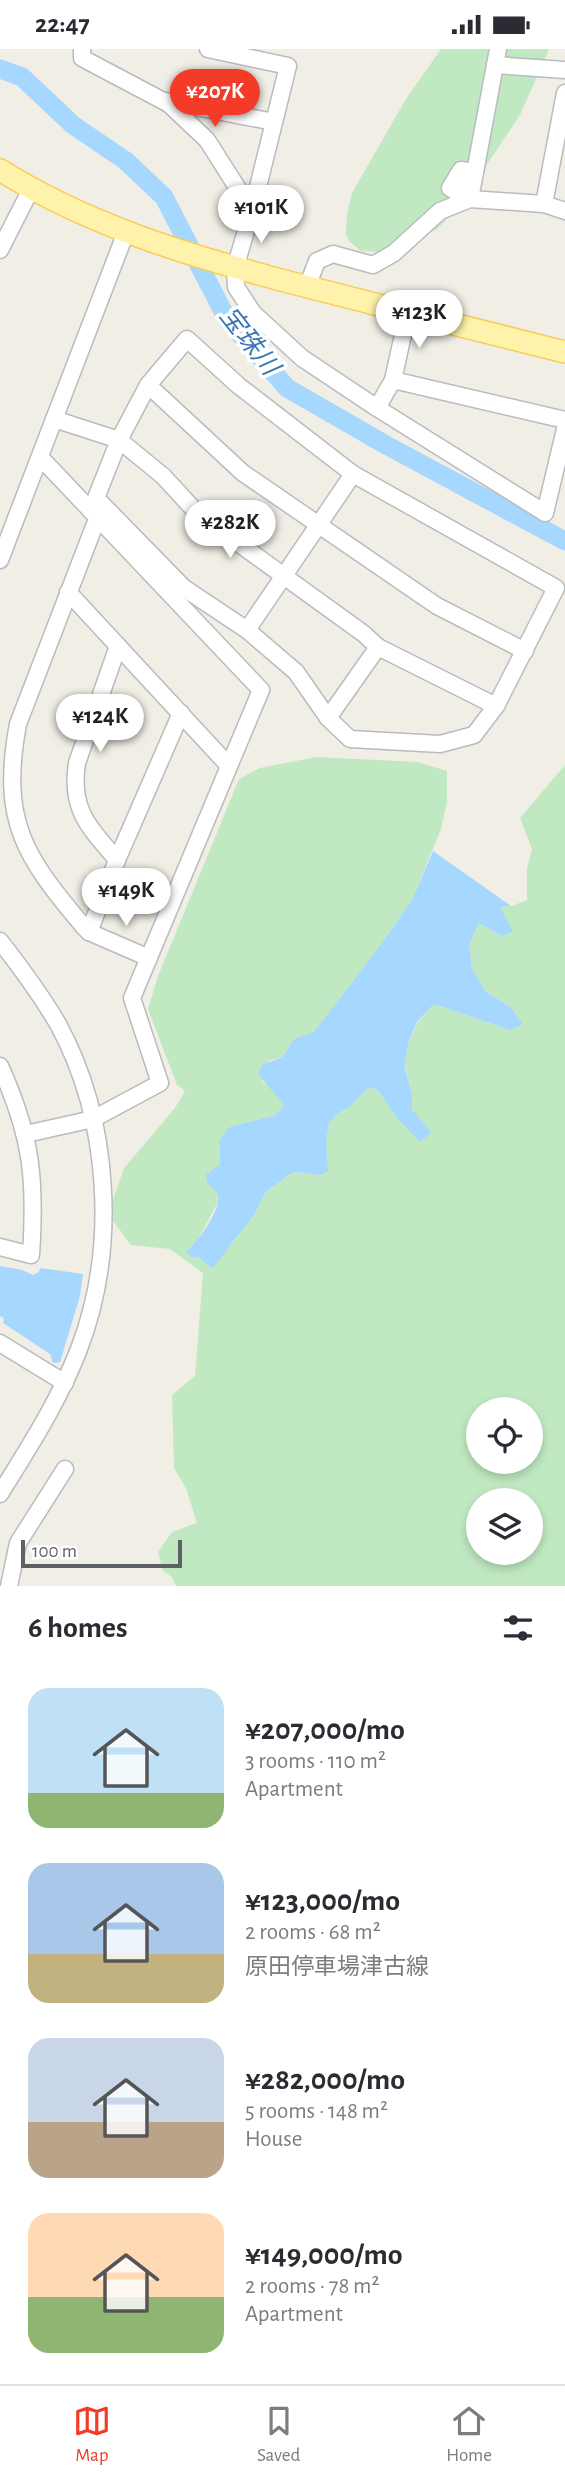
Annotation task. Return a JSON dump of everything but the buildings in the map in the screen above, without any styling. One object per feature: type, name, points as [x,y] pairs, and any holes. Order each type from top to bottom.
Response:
[{"type":"main road","points":[[0,170],[31,190],[126,232],[185,252],[307,287],[565,352]]},
{"type":"street","points":[[82,49],[82,58],[163,101],[207,140],[252,211]]},
{"type":"street","points":[[208,49],[237,52],[288,66],[252,211],[230,266],[236,287],[253,313],[302,358],[545,513],[565,429]]},
{"type":"street","points":[[470,199],[496,57],[565,69]]},
{"type":"street","points":[[544,204],[565,93]]},
{"type":"street","points":[[163,101],[274,122]]},
{"type":"street","points":[[457,176],[461,170],[475,172]]},
{"type":"street","points":[[0,250],[31,190]]},
{"type":"street","points":[[307,287],[317,261],[333,254],[373,265],[394,253],[440,211],[470,199],[544,204],[565,211]]},
{"type":"street","points":[[0,560],[126,232]]},
{"type":"street","points":[[377,408],[393,380],[408,312]]},
{"type":"street","points":[[187,339],[239,386],[353,474],[556,588],[496,706],[474,735],[440,744],[350,739],[327,718],[296,672],[247,630],[184,588],[96,498],[119,440],[148,385],[187,339]]},
{"type":"street","points":[[393,380],[565,420]]},
{"type":"street","points":[[148,385],[243,473],[437,606],[525,651]]},
{"type":"street","points":[[54,419],[119,440],[163,476],[198,514],[364,634],[377,647],[496,706]]},
{"type":"street","points":[[26,1134],[93,1119],[160,1083],[132,998],[261,689],[40,457]]},
{"type":"street","points":[[247,630],[353,474]]},
{"type":"street","points":[[97,519],[5,755],[7,800],[20,842],[41,876],[89,932],[149,957]]},
{"type":"street","points":[[68,592],[229,766]]},
{"type":"street","points":[[117,860],[86,824],[76,801],[74,783],[77,763],[118,646]]},
{"type":"street","points":[[327,718],[377,647]]},
{"type":"street","points":[[89,932],[181,713]]},
{"type":"street","points":[[0,941],[27,976],[58,1025],[75,1062],[93,1119],[103,1203],[100,1267],[92,1308],[80,1347],[65,1383],[0,1494]]},
{"type":"street","points":[[0,1066],[26,1134],[34,1204],[32,1255],[0,1247]]},
{"type":"street","points":[[0,1343],[65,1383]]},
{"type":"street","points":[[9,1586],[18,1543],[65,1469]]},
{"type":"green space","points":[[441,49],[549,49],[520,115],[457,209],[437,229],[397,248],[377,252],[361,251],[350,242],[346,234],[352,193],[406,99]]},
{"type":"green space","points":[[316,757],[418,762],[447,771],[447,802],[441,829],[412,900],[314,1033],[294,1039],[282,1057],[268,1061],[262,1081],[273,1089],[284,1105],[276,1115],[229,1127],[219,1141],[220,1164],[207,1183],[216,1191],[218,1202],[189,1256],[200,1258],[231,1245],[254,1215],[266,1192],[293,1172],[321,1175],[327,1171],[326,1144],[329,1123],[368,1088],[377,1089],[397,1118],[430,1133],[412,1109],[412,1093],[404,1066],[409,1041],[418,1022],[434,1004],[510,1030],[511,1007],[485,991],[472,968],[469,945],[479,923],[502,936],[505,920],[500,906],[512,906],[527,900],[527,868],[532,849],[520,818],[565,765],[565,1586],[176,1586],[172,1577],[163,1571],[158,1552],[172,1532],[197,1523],[186,1488],[174,1468],[172,1395],[195,1376],[203,1273],[170,1249],[131,1245],[108,1214],[124,1168],[175,1108],[185,1091],[177,1085],[148,1009],[158,976],[239,779],[260,768]]},
{"type":"water","points":[[433,851],[511,906],[500,907],[513,931],[502,936],[479,923],[469,945],[472,968],[485,991],[511,1007],[523,1024],[510,1030],[434,1004],[417,1022],[409,1041],[404,1066],[412,1093],[412,1109],[431,1133],[420,1142],[397,1118],[377,1089],[368,1088],[329,1123],[326,1144],[328,1171],[321,1175],[293,1172],[266,1192],[254,1215],[212,1269],[200,1258],[189,1256],[187,1251],[206,1228],[217,1208],[218,1196],[207,1183],[206,1175],[220,1164],[219,1141],[229,1127],[276,1115],[284,1105],[258,1074],[262,1065],[282,1057],[294,1039],[314,1032],[412,900]]},
{"type":"water","points":[[0,1266],[33,1275],[39,1272],[40,1268],[83,1274],[80,1296],[60,1362],[53,1363],[50,1354],[3,1323],[4,1318],[0,1316]]},
{"type":"waterway","name":"宝珠川","points":[[0,69],[22,77],[73,125],[126,161],[164,197],[227,319],[287,388],[386,445],[565,541]]}]
